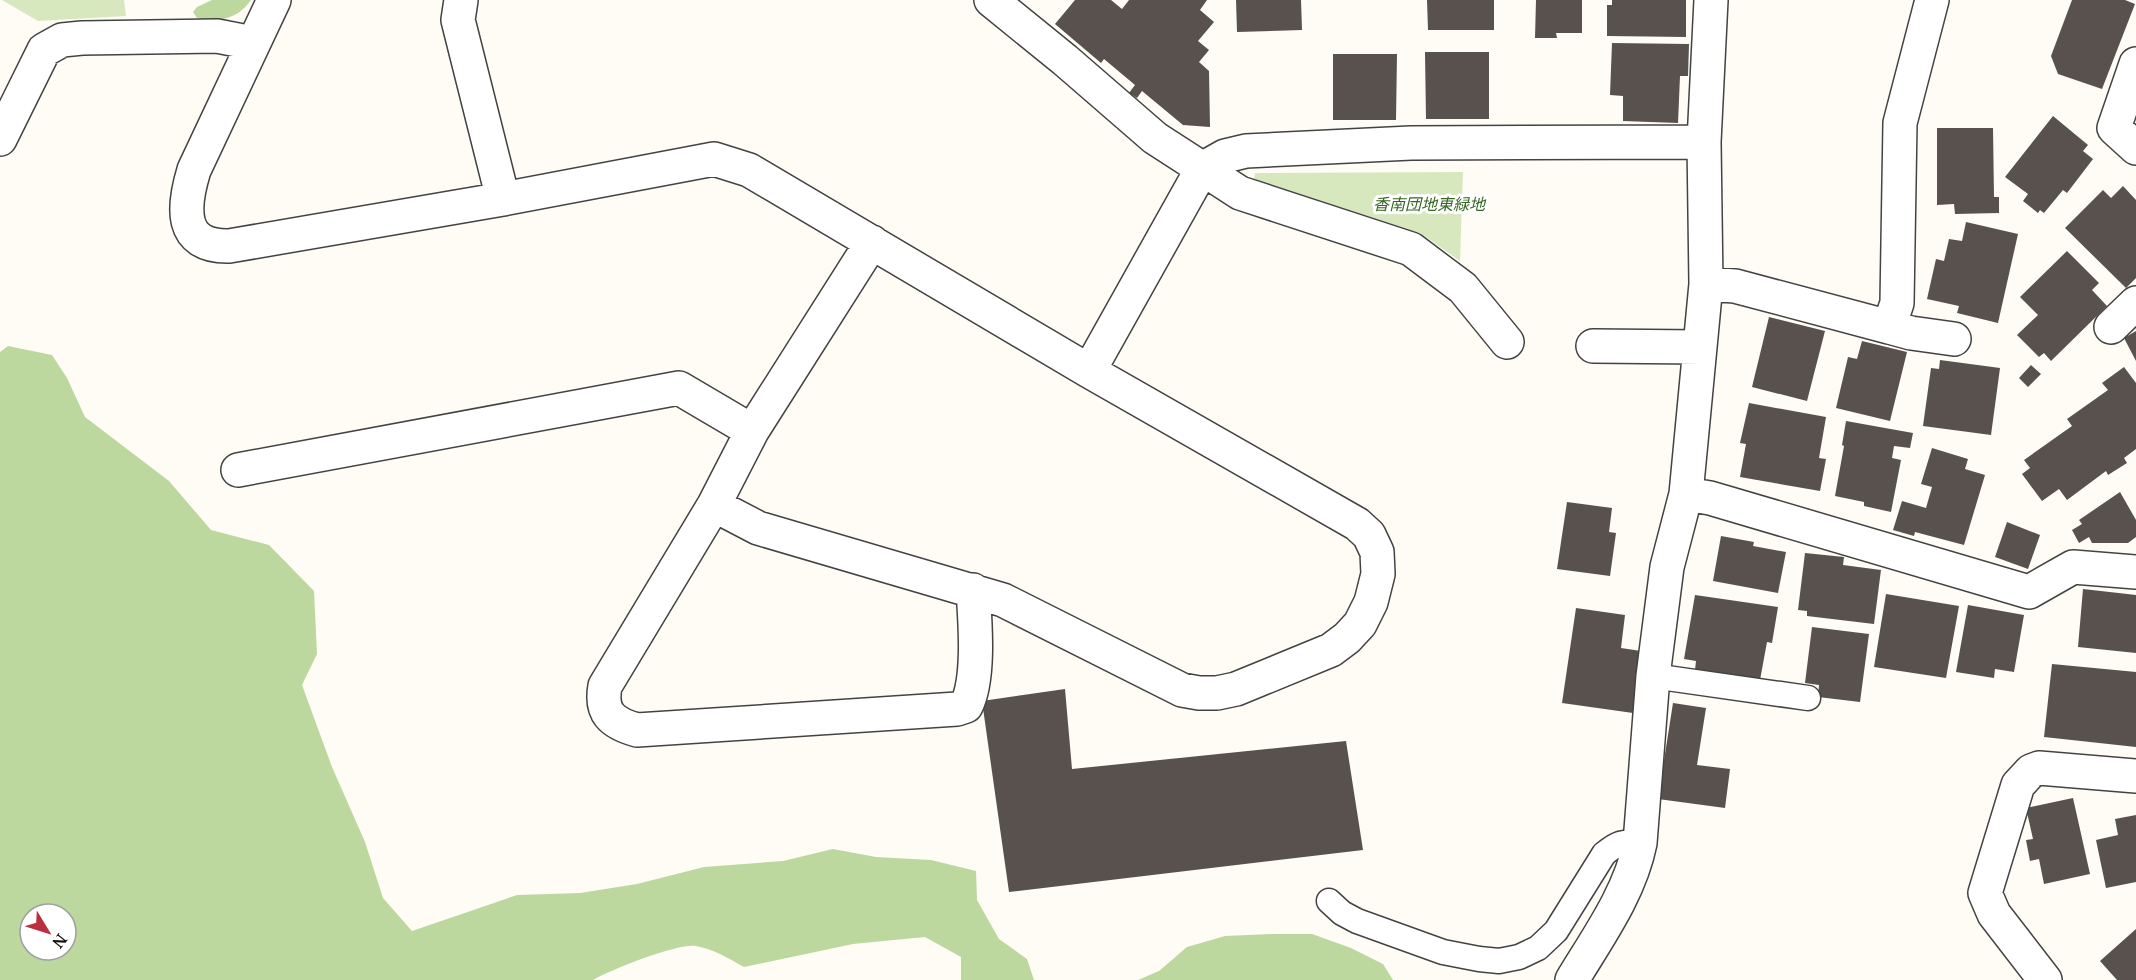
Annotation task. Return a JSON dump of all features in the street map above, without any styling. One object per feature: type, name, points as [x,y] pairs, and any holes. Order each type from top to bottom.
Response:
[{"type":"street","points":[[274,0],[194,170],[187,216],[191,230],[200,241],[212,246],[229,246],[503,199],[714,159],[749,170],[1089,371],[1357,524],[1369,535],[1377,552],[1378,574],[1371,602],[1360,624],[1331,650],[1236,689],[1217,693],[1199,693],[1182,690],[1003,600],[758,528],[714,506]]},
{"type":"street","points":[[461,0],[458,20],[503,199]]},
{"type":"street","points":[[991,0],[1155,138],[1240,193],[1411,249],[1463,288],[1507,342]]},
{"type":"street","points":[[1572,980],[1610,918],[1635,868],[1640,843],[1653,676],[1667,567],[1686,494],[1706,284],[1704,142],[1711,0]]},
{"type":"street","points":[[1889,327],[1897,303],[1900,123],[1932,0]]},
{"type":"street","points":[[0,139],[44,50],[62,40],[218,36],[253,43]]},
{"type":"street","points":[[2136,64],[2114,128],[2136,148]]},
{"type":"street","points":[[1089,371],[1202,168],[1225,156],[1246,151],[1411,143],[1704,142]]},
{"type":"street","points":[[872,242],[752,431],[714,506],[605,686],[603,699],[605,706],[619,725],[637,730],[957,709],[966,706],[971,696],[976,632],[973,590]]},
{"type":"street","points":[[1706,284],[1735,286],[1911,333],[1954,339]]},
{"type":"street","points":[[2111,327],[2136,303]]},
{"type":"street","points":[[1593,346],[1700,347]]},
{"type":"street","points":[[238,471],[679,387],[752,431]]},
{"type":"street","points":[[1686,494],[1710,498],[2029,592],[2073,567],[2136,572]]},
{"type":"street","points":[[2045,980],[1994,914],[1985,893],[2018,785],[2031,771],[2040,768],[2136,776]]},
{"type":"lane","points":[[1653,676],[1808,698]]},
{"type":"lane","points":[[1329,901],[1342,913],[1357,921],[1443,952],[1499,961],[1520,957],[1538,948],[1556,931],[1604,854],[1616,844],[1625,841],[1640,843]]},
{"type":"green space","points":[[2,0],[124,0],[126,16],[38,21]]},
{"type":"green space","points":[[212,0],[251,0],[234,16],[213,20],[197,18],[193,12],[197,7]]},
{"type":"green space","name":"香南団地東緑地","points":[[1463,172],[1460,261],[1426,237],[1253,188],[1255,173]]},
{"type":"green space","points":[[8,346],[52,355],[67,378],[85,417],[169,481],[211,530],[269,545],[314,591],[317,654],[302,685],[332,767],[365,842],[383,898],[412,931],[517,895],[580,893],[637,884],[704,867],[783,861],[833,849],[876,857],[931,860],[976,871],[977,900],[999,939],[1027,959],[1034,980],[961,980],[961,957],[925,937],[853,944],[744,967],[708,949],[687,946],[644,958],[593,980],[0,980],[0,352]]},
{"type":"green space","points":[[1312,934],[1351,948],[1383,964],[1393,980],[1138,980],[1159,971],[1187,947],[1225,936]]},
{"type":"building","points":[[1075,0],[1111,0],[1122,9],[1129,0],[1207,0],[1200,10],[1214,22],[1198,41],[1209,50],[1199,62],[1209,71],[1210,127],[1183,125],[1142,91],[1137,98],[1129,93],[1135,85],[1104,59],[1101,63],[1055,24]]},
{"type":"building","points":[[1236,0],[1301,0],[1302,30],[1237,32]]},
{"type":"building","points":[[1427,0],[1494,0],[1494,30],[1428,30]]},
{"type":"building","points":[[1536,0],[1582,0],[1582,33],[1556,33],[1557,38],[1535,38]]},
{"type":"building","points":[[1612,0],[1686,0],[1686,37],[1607,36],[1607,5],[1612,5]]},
{"type":"building","points":[[2072,0],[2125,0],[2135,4],[2102,89],[2058,74],[2051,56]]},
{"type":"building","points":[[1612,43],[1689,44],[1688,76],[1680,76],[1678,123],[1623,121],[1623,96],[1610,95]]},
{"type":"building","points":[[1425,52],[1489,52],[1489,119],[1426,119]]},
{"type":"building","points":[[1333,54],[1397,54],[1396,120],[1333,120]]},
{"type":"building","points":[[2053,116],[2088,145],[2083,151],[2093,159],[2067,193],[2063,190],[2044,213],[2040,210],[2038,213],[2023,201],[2028,194],[2005,177]]},
{"type":"building","points":[[1937,128],[1993,128],[1994,197],[1999,197],[1999,213],[1955,214],[1954,204],[1937,205]]},
{"type":"building","points":[[2123,186],[2136,200],[2136,278],[2126,288],[2065,228],[2103,190],[2111,198]]},
{"type":"building","points":[[1966,222],[2018,234],[1998,323],[1957,313],[1959,306],[1927,299],[1936,259],[1944,261],[1949,239],[1962,241]]},
{"type":"building","points":[[2067,251],[2099,283],[2092,290],[2107,306],[2051,361],[2044,353],[2039,357],[2017,335],[2038,315],[2020,297]]},
{"type":"building","points":[[1769,317],[1825,331],[1807,401],[1752,387]]},
{"type":"building","points":[[2136,331],[2136,361],[2124,338]]},
{"type":"building","points":[[1862,341],[1907,352],[1890,421],[1836,408],[1848,357],[1857,359]]},
{"type":"building","points":[[1940,360],[2000,368],[1991,435],[1923,426],[1931,368],[1939,369]]},
{"type":"building","points":[[2031,365],[2041,374],[2028,387],[2019,378]]},
{"type":"building","points":[[2124,367],[2136,383],[2136,449],[2124,458],[2127,463],[2108,475],[2106,471],[2067,500],[2059,489],[2042,501],[2022,474],[2030,468],[2024,460],[2072,426],[2067,419],[2108,390],[2102,383]]},
{"type":"building","points":[[1749,403],[1826,417],[1819,458],[1826,459],[1820,491],[1740,477],[1746,444],[1740,443]]},
{"type":"building","points":[[1846,421],[1913,433],[1910,448],[1894,446],[1892,458],[1901,460],[1891,512],[1864,506],[1864,502],[1835,496]]},
{"type":"building","points":[[1932,448],[1968,459],[1965,469],[1985,475],[1964,545],[1915,532],[1914,536],[1893,530],[1902,501],[1926,508],[1932,487],[1921,484]]},
{"type":"building","points":[[2120,492],[2136,520],[2136,537],[2128,543],[2092,543],[2089,537],[2079,543],[2072,530],[2082,524],[2079,520]]},
{"type":"building","points":[[1567,502],[1612,508],[1609,532],[1616,533],[1610,576],[1557,569]]},
{"type":"building","points":[[2007,522],[2040,535],[2028,569],[1995,557]]},
{"type":"building","points":[[1721,536],[1754,542],[1753,546],[1786,552],[1778,593],[1713,581]]},
{"type":"building","points":[[1805,553],[1844,557],[1843,565],[1881,570],[1874,624],[1807,616],[1807,611],[1798,610]]},
{"type":"building","points":[[2083,589],[2136,595],[2136,653],[2078,647]]},
{"type":"building","points":[[1886,594],[1959,606],[1946,678],[1874,667]]},
{"type":"building","points":[[1695,595],[1778,607],[1772,643],[1767,642],[1760,680],[1695,670],[1696,661],[1684,659]]},
{"type":"building","points":[[1968,605],[2024,615],[2014,672],[1995,669],[1994,678],[1956,672]]},
{"type":"building","points":[[1576,608],[1625,615],[1621,648],[1641,651],[1633,713],[1562,703]]},
{"type":"building","points":[[1812,627],[1869,634],[1860,702],[1818,697],[1819,685],[1805,683]]},
{"type":"building","points":[[2052,664],[2136,672],[2136,747],[2044,737]]},
{"type":"building","points":[[1065,689],[1072,769],[1346,741],[1363,850],[1009,892],[982,701]]},
{"type":"building","points":[[1673,703],[1706,708],[1697,765],[1730,769],[1725,808],[1658,799]]},
{"type":"building","points":[[2073,798],[2090,874],[2044,884],[2039,859],[2030,861],[2026,840],[2033,839],[2026,808]]},
{"type":"building","points":[[2136,815],[2136,882],[2106,888],[2096,840],[2118,835],[2115,819]]},
{"type":"building","points":[[2136,929],[2136,980],[2117,980],[2100,961]]}]
